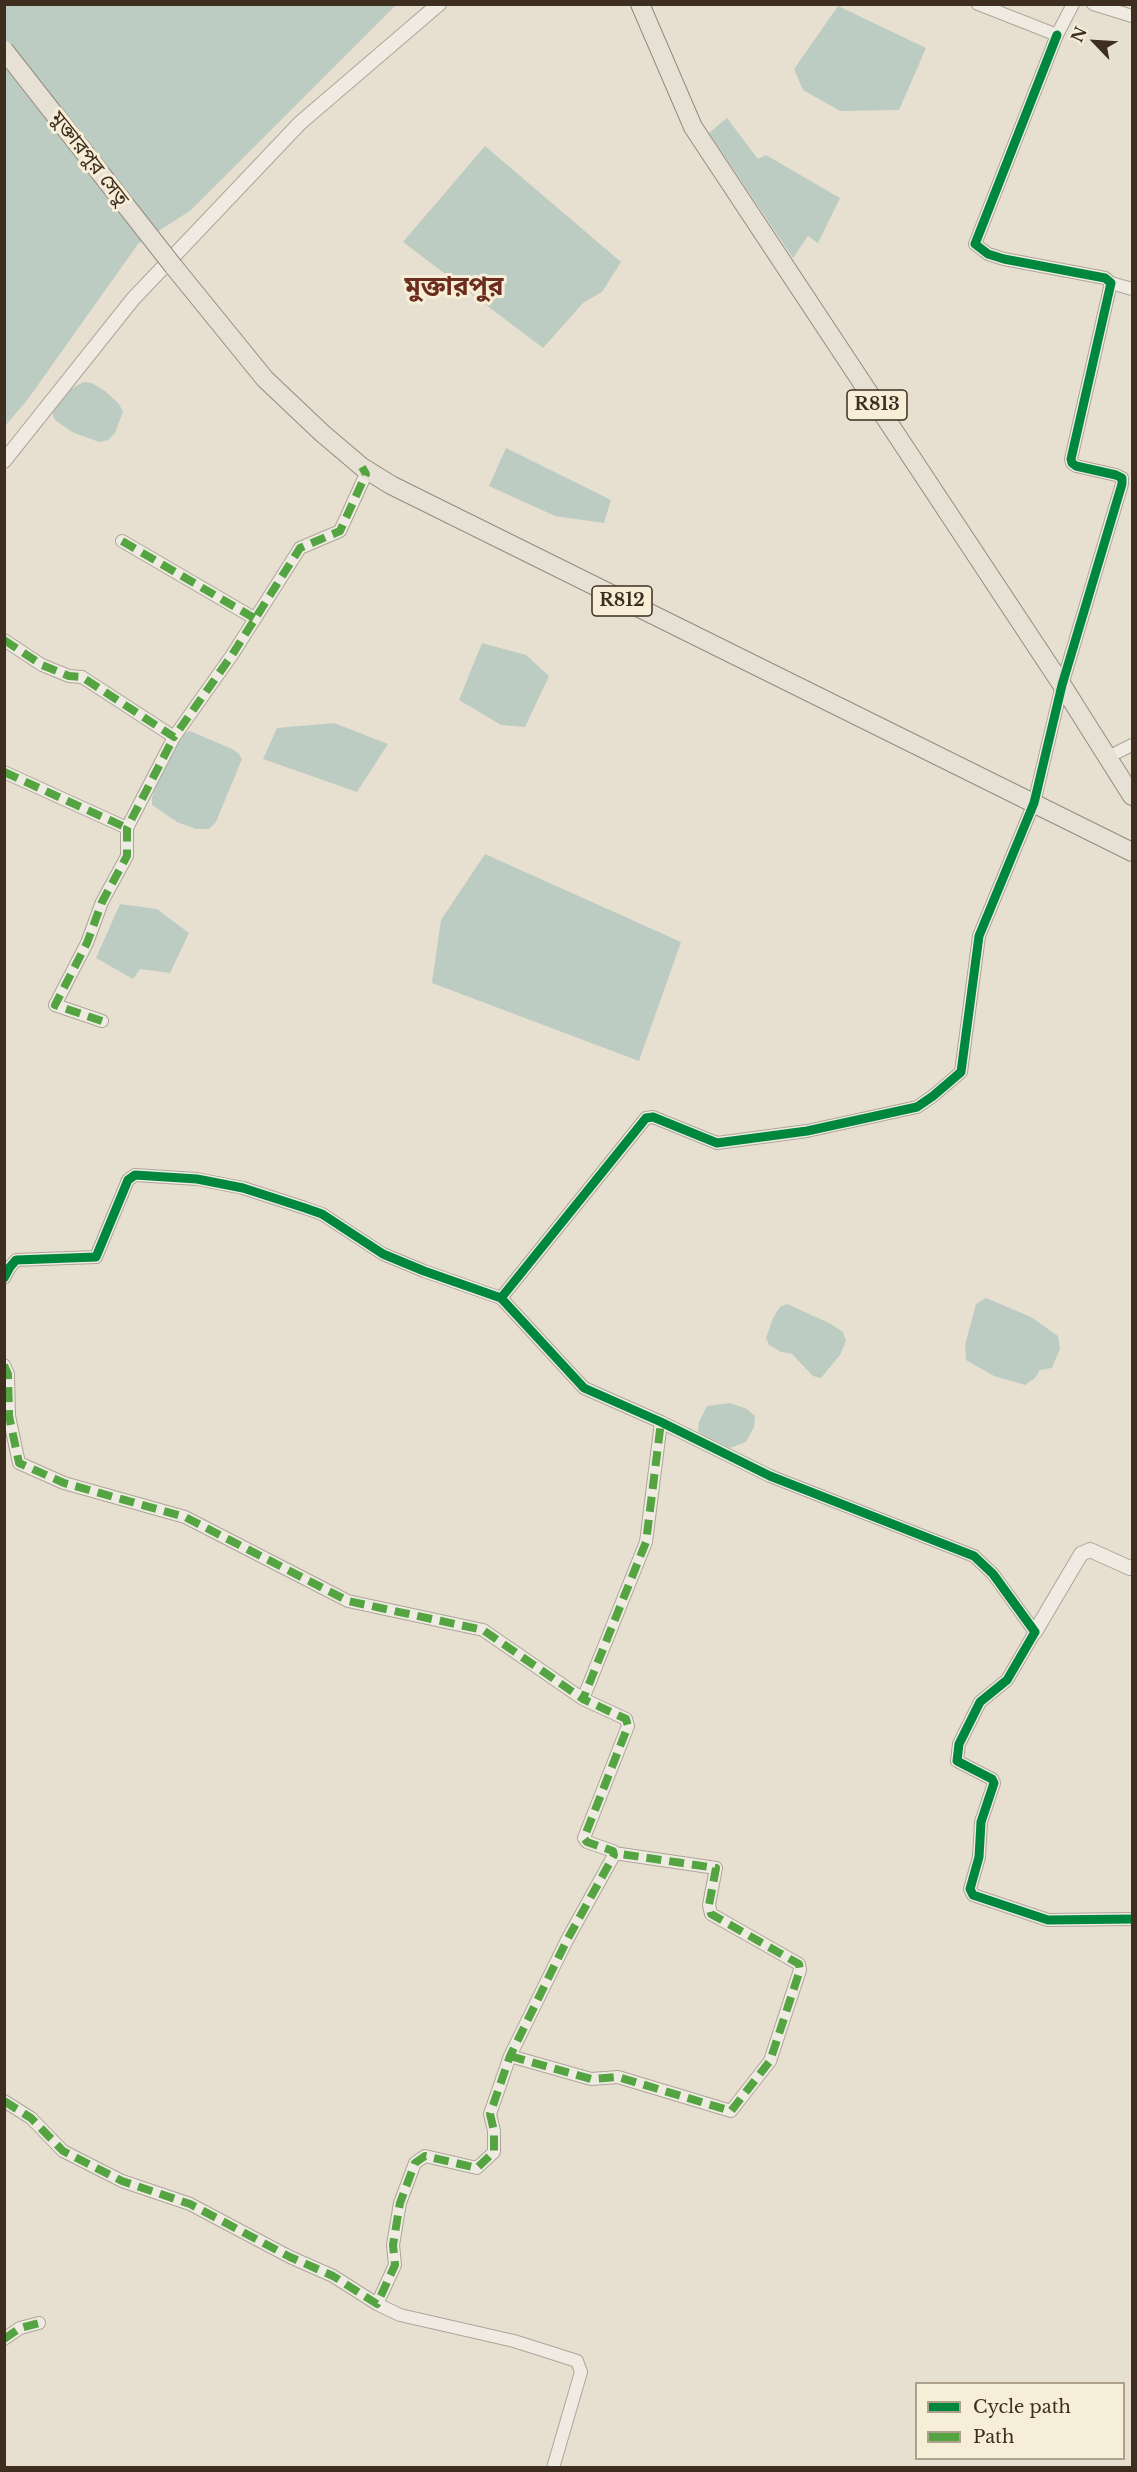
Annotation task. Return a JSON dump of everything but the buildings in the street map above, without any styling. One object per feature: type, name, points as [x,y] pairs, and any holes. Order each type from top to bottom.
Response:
[{"type":"main road","name":"R813","points":[[640,4],[693,127],[1062,685],[1132,796]]},
{"type":"main road","name":"মুক্তারপুর সেতু","points":[[4,50],[265,379],[362,467]]},
{"type":"main road","name":"R812","points":[[362,467],[431,507],[1132,852]]},
{"type":"street","points":[[4,461],[133,300],[284,139],[439,4]]},
{"type":"street","points":[[978,4],[1056,35]]},
{"type":"street","points":[[1072,4],[1056,35],[975,244],[988,254],[1004,259],[1105,278],[1111,283],[1132,289]]},
{"type":"street","points":[[1093,4],[1132,16]]},
{"type":"street","points":[[501,1298],[646,1118],[653,1117],[717,1143],[807,1131],[916,1107],[961,1072],[979,936],[1034,803],[1062,685],[1122,484],[1122,478],[1116,475],[1076,466],[1072,463],[1073,443],[1111,283]]},
{"type":"street","points":[[102,1021],[55,1005],[87,943],[102,902],[128,856],[127,828],[174,737],[215,681],[254,618],[275,591],[300,548],[340,531],[366,474],[362,467]]},
{"type":"street","points":[[122,541],[254,618]]},
{"type":"street","points":[[4,640],[42,665],[69,676],[82,678],[174,737]]},
{"type":"street","points":[[1107,757],[1132,745]]},
{"type":"street","points":[[4,772],[127,828]]},
{"type":"street","points":[[4,1278],[9,1267],[16,1260],[96,1257],[128,1180],[135,1175],[197,1179],[243,1188],[305,1208],[322,1214],[382,1254],[501,1298],[584,1388],[661,1422],[770,1476],[974,1556],[1006,1590],[1035,1632]]},
{"type":"street","points":[[4,1365],[8,1374],[9,1416],[19,1463],[64,1483],[185,1517],[348,1601],[483,1630],[583,1699],[626,1719],[628,1726],[584,1838],[587,1842],[614,1852],[716,1868],[709,1905],[711,1914],[799,1964],[800,1971],[770,2061],[731,2111],[618,2077],[591,2079],[510,2056]]},
{"type":"street","points":[[583,1699],[645,1542],[661,1422]]},
{"type":"street","points":[[1132,1567],[1090,1550],[1081,1554],[1007,1680],[980,1702],[959,1743],[957,1761],[992,1779],[994,1783],[981,1822],[979,1857],[970,1889],[974,1895],[1047,1920],[1132,1918]]},
{"type":"street","points":[[377,2304],[395,2265],[393,2245],[400,2203],[415,2163],[424,2156],[477,2168],[494,2152],[494,2131],[490,2114],[510,2056],[567,1940],[614,1852]]},
{"type":"street","points":[[4,2101],[31,2118],[63,2151],[122,2181],[190,2204],[290,2257],[333,2276],[377,2304],[409,2317],[514,2341],[577,2361],[581,2372],[553,2468]]},
{"type":"street","points":[[4,2339],[20,2328],[39,2323]]},
{"type":"shaded area","points":[[5,5],[396,5],[190,211],[138,244],[28,399],[5,426]]},
{"type":"shaded area","points":[[838,6],[926,48],[899,110],[840,111],[803,90],[794,69]]},
{"type":"shaded area","points":[[727,118],[758,159],[766,155],[840,198],[818,243],[808,236],[793,258],[709,133]]},
{"type":"shaded area","points":[[485,146],[621,262],[602,292],[583,303],[543,348],[403,242]]},
{"type":"shaded area","points":[[83,382],[92,383],[105,391],[119,404],[123,412],[115,433],[108,440],[99,442],[72,432],[56,421],[53,416],[53,410],[64,394]]},
{"type":"shaded area","points":[[506,448],[611,500],[604,523],[555,516],[489,486]]},
{"type":"shaded area","points":[[482,643],[526,655],[549,676],[525,727],[501,725],[459,700]]},
{"type":"shaded area","points":[[334,723],[388,744],[357,792],[263,759],[277,728]]},
{"type":"shaded area","points":[[190,731],[232,749],[242,759],[216,822],[209,829],[196,829],[177,822],[152,805],[152,797],[159,777],[184,734]]},
{"type":"shaded area","points":[[485,854],[681,942],[639,1061],[432,983],[441,920]]},
{"type":"shaded area","points":[[120,904],[157,909],[189,933],[170,973],[140,969],[133,979],[96,958]]},
{"type":"shaded area","points":[[986,1298],[1031,1317],[1058,1336],[1060,1349],[1052,1368],[1040,1370],[1035,1378],[1025,1385],[994,1376],[966,1360],[965,1345],[976,1304]]},
{"type":"shaded area","points":[[787,1304],[843,1332],[846,1341],[840,1355],[821,1378],[813,1376],[792,1354],[781,1352],[769,1345],[766,1338],[773,1318],[780,1307]]},
{"type":"shaded area","points":[[730,1403],[747,1409],[755,1416],[754,1427],[746,1442],[730,1448],[703,1436],[698,1431],[699,1422],[707,1406]]},
{"type":"marked path","points":[[4,640],[42,665],[69,676],[82,677],[174,737],[232,655],[300,548],[340,531],[366,474],[362,467]]},
{"type":"marked path","points":[[122,541],[254,618]]},
{"type":"marked path","points":[[102,1021],[55,1005],[87,943],[102,902],[127,856],[127,828],[174,737]]},
{"type":"marked path","points":[[4,772],[127,828]]},
{"type":"marked path","points":[[4,1365],[8,1374],[9,1416],[19,1463],[64,1483],[185,1517],[348,1601],[483,1630],[583,1699]]},
{"type":"marked path","points":[[4,2101],[31,2118],[63,2151],[122,2181],[190,2204],[290,2257],[333,2276],[377,2304],[395,2265],[393,2245],[400,2203],[415,2163],[425,2156],[477,2168],[494,2152],[494,2131],[490,2114],[510,2056],[567,1940],[614,1855],[613,1851],[587,1842],[584,1838],[628,1726],[626,1719],[583,1699],[646,1542],[661,1422],[664,1423]]},
{"type":"marked path","points":[[510,2056],[591,2079],[618,2077],[731,2111],[770,2061],[800,1970],[799,1964],[711,1914],[709,1905],[716,1868],[614,1853]]},
{"type":"marked path","points":[[4,2339],[20,2328],[39,2323]]},
{"type":"cycle path","points":[[4,1278],[16,1260],[96,1257],[128,1180],[135,1175],[197,1179],[243,1188],[305,1208],[322,1214],[383,1254],[501,1298],[646,1118],[653,1117],[717,1143],[807,1131],[917,1107],[961,1072],[979,936],[1034,803],[1062,685],[1122,484],[1122,478],[1116,475],[1076,466],[1071,459],[1111,283],[1105,278],[1004,259],[988,254],[975,244],[1057,35]]},
{"type":"cycle path","points":[[501,1298],[584,1388],[661,1422],[770,1476],[974,1556],[993,1574],[1035,1632],[1007,1680],[980,1702],[959,1744],[957,1761],[992,1779],[994,1783],[981,1822],[979,1857],[970,1889],[973,1895],[1048,1920],[1132,1919]]},
{"type":"district","name":"মুক্তারপুর","points":[[454,288]]}]
